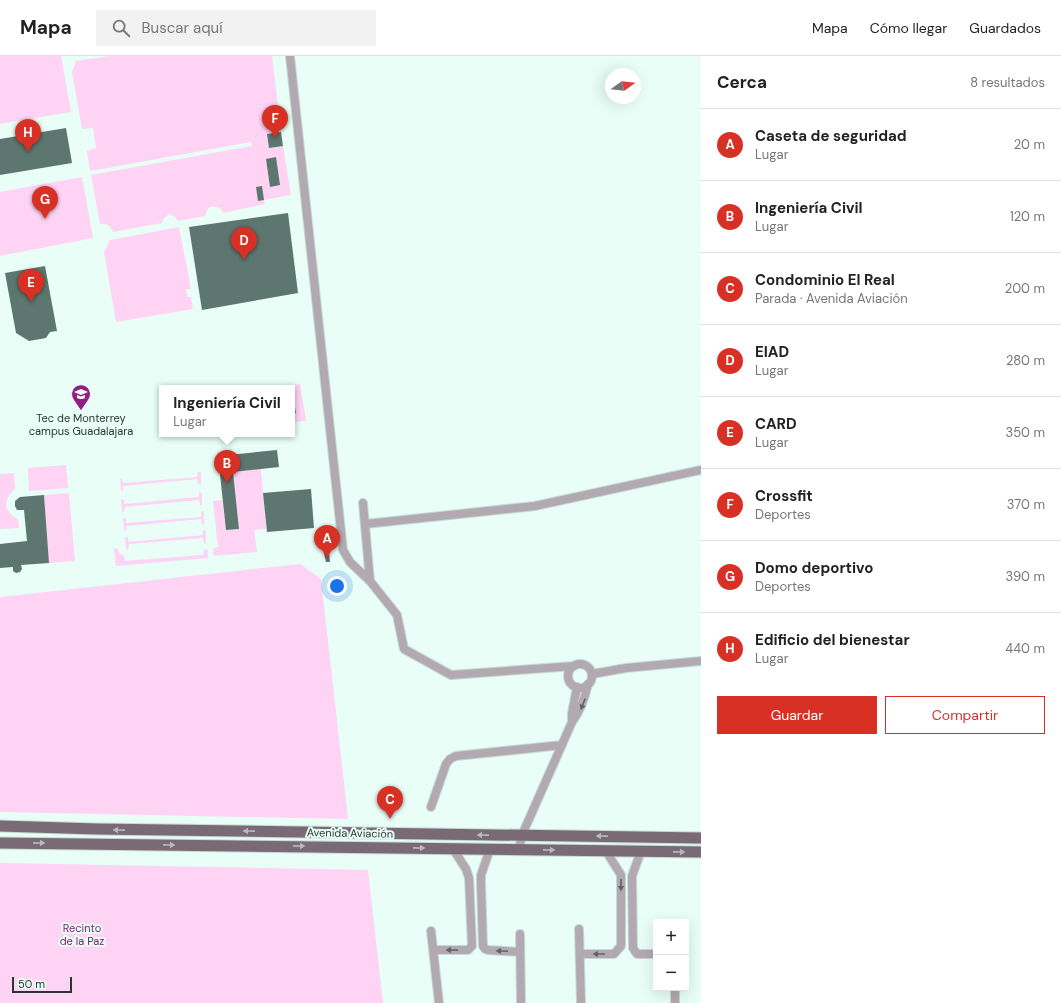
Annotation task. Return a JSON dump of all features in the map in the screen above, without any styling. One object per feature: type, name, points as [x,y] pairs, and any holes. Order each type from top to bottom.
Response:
[{"type":"main road","name":"Avenida Aviación","points":[[0,826],[97,829],[701,838]]},
{"type":"main road","points":[[97,829],[97,844]]},
{"type":"main road","name":"Avenida Aviación","points":[[0,843],[701,852]]},
{"type":"street","points":[[290,56],[343,550],[350,562],[370,580],[397,616],[404,649],[451,675],[556,668],[574,666],[578,664],[589,668],[592,674],[592,679],[583,687],[577,687],[572,684],[569,678],[556,668]]},
{"type":"street","points":[[365,524],[535,506],[701,470]]},
{"type":"street","points":[[363,503],[370,580]]},
{"type":"street","points":[[592,674],[626,668],[701,661]]},
{"type":"street","points":[[569,678],[569,672],[574,666]]},
{"type":"street","points":[[518,849],[522,835],[572,722],[579,714],[588,684]]},
{"type":"street","points":[[572,722],[572,713],[577,687]]},
{"type":"street","points":[[431,807],[446,764],[456,756],[562,745]]},
{"type":"street","points":[[433,950],[468,950],[471,949],[472,946],[469,878],[453,849]]},
{"type":"street","points":[[490,849],[481,875],[483,946],[488,950],[520,952]]},
{"type":"street","points":[[580,954],[614,954],[621,946],[621,875],[606,851]]},
{"type":"street","points":[[641,851],[632,876],[632,948],[637,954],[653,954]]},
{"type":"street","points":[[470,895],[481,895]]},
{"type":"street","points":[[579,929],[581,1003]]},
{"type":"street","points":[[431,931],[439,1003]]},
{"type":"street","points":[[520,934],[521,1003]]},
{"type":"street","points":[[675,991],[675,1003]]},
{"type":"green space","points":[[0,56],[61,56],[71,112],[0,124]]},
{"type":"green space","points":[[110,56],[272,56],[281,132],[267,134],[269,148],[283,146],[291,195],[264,200],[265,204],[223,213],[218,207],[210,207],[205,216],[178,221],[174,216],[169,214],[163,219],[162,223],[113,232],[108,225],[100,224],[91,175],[252,146],[251,142],[90,171],[87,151],[96,148],[93,128],[82,129],[72,72],[76,61]]},
{"type":"green space","points":[[82,177],[93,238],[0,256],[0,192]]},
{"type":"green space","points":[[179,227],[191,289],[186,289],[187,297],[191,297],[193,309],[116,322],[104,252],[110,240]]},
{"type":"green space","points":[[300,384],[306,421],[295,422],[295,385],[292,385]]},
{"type":"green space","points":[[66,465],[68,488],[29,491],[28,468]]},
{"type":"green space","points":[[261,469],[266,529],[254,530],[257,552],[215,556],[213,554],[214,548],[218,547],[213,501],[222,500],[226,530],[239,529],[233,472]]},
{"type":"green space","points":[[198,472],[201,472],[201,485],[198,484],[197,479],[123,486],[123,491],[121,490],[120,478],[122,479],[123,483],[197,477]]},
{"type":"green space","points":[[14,473],[15,489],[8,497],[6,505],[10,513],[18,519],[19,528],[0,529],[0,474]]},
{"type":"green space","points":[[199,492],[202,493],[202,506],[200,505],[199,500],[125,507],[124,512],[122,511],[121,499],[124,500],[124,504],[199,497]]},
{"type":"green space","points":[[69,493],[75,561],[49,563],[44,495]]},
{"type":"green space","points":[[201,511],[204,512],[204,525],[202,524],[201,519],[127,526],[126,531],[124,530],[123,518],[126,519],[126,523],[201,517]]},
{"type":"green space","points":[[203,530],[206,531],[206,544],[204,543],[203,538],[129,544],[128,550],[126,549],[125,537],[128,537],[128,542],[203,535]]},
{"type":"green space","points":[[117,548],[120,554],[124,555],[125,561],[203,555],[204,549],[208,550],[208,558],[116,566],[114,549]]},
{"type":"green space","points":[[300,564],[321,579],[348,819],[0,812],[0,597]]},
{"type":"green space","name":"Recinto de la Paz","points":[[0,863],[368,870],[383,1003],[0,1003]]},
{"type":"building","points":[[66,128],[72,163],[0,175],[0,139]]},
{"type":"building","points":[[281,132],[283,146],[269,148],[267,134]]},
{"type":"building","points":[[276,157],[280,185],[270,187],[266,159]]},
{"type":"building","points":[[262,186],[264,200],[258,201],[256,187]]},
{"type":"building","points":[[288,213],[298,293],[202,310],[189,227]]},
{"type":"building","points":[[45,266],[57,331],[50,332],[46,338],[29,341],[16,333],[5,273]]},
{"type":"building","points":[[277,450],[279,467],[233,472],[239,529],[226,530],[218,456]]},
{"type":"building","points":[[311,489],[314,528],[267,532],[263,493]]},
{"type":"building","points":[[44,495],[49,563],[21,565],[22,569],[20,572],[16,573],[13,571],[13,567],[0,568],[0,544],[27,541],[24,510],[17,510],[15,501],[20,497]]},
{"type":"building","points":[[324,553],[329,553],[330,562],[326,562]]},
{"type":"place","name":"Crossfit","points":[[275,138]]},
{"type":"place","name":"Edificio del bienestar","points":[[28,152]]},
{"type":"place","name":"Domo deportivo","points":[[45,219]]},
{"type":"place","name":"EIAD","points":[[244,260]]},
{"type":"place","name":"CARD","points":[[31,302]]},
{"type":"place","name":"Tec de Monterrey campus Guadalajara","points":[[81,411]]},
{"type":"place","name":"Ingeniería Civil","points":[[227,483]]},
{"type":"place","name":"Caseta de seguridad","points":[[327,558]]},
{"type":"place","name":"Condominio El Real","points":[[390,819]]}]
